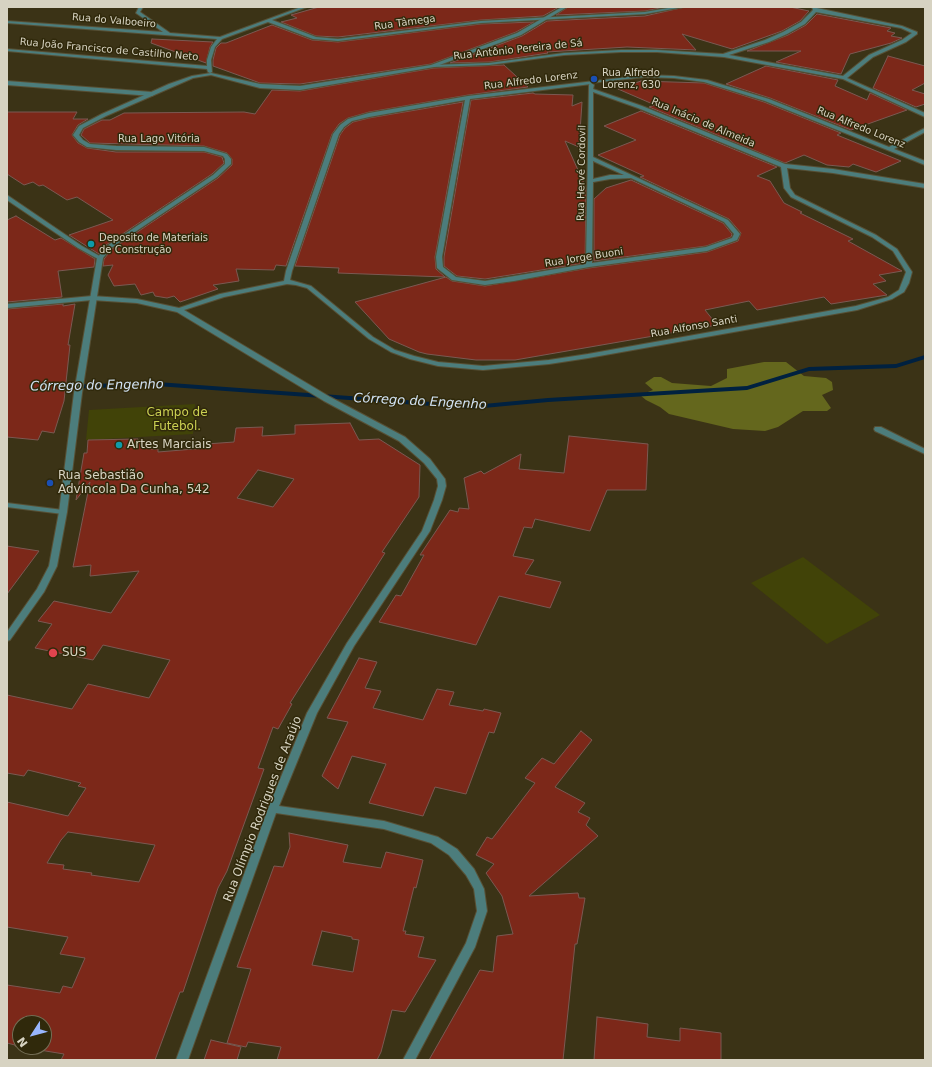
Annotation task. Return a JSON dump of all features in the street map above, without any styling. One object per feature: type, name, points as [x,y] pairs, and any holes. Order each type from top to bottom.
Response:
[{"type":"street","points":[[141,7],[138,12],[170,35]]},
{"type":"street","points":[[211,74],[208,68],[209,60],[213,47],[220,38],[305,7]]},
{"type":"street","points":[[432,66],[509,39],[565,7]]},
{"type":"street","name":"Rua Tâmega","points":[[267,20],[311,37],[327,40],[349,39],[481,22],[549,17],[645,13],[682,7]]},
{"type":"street","points":[[724,56],[785,33],[803,23],[815,9],[902,27],[911,30],[914,34],[904,41],[871,56],[844,78]]},
{"type":"street","name":"Rua do Valboeiro","points":[[7,22],[220,38]]},
{"type":"street","name":"Rua João Francisco de Castilho Neto","points":[[7,50],[208,68]]},
{"type":"street","name":"Rua Antônio Pereira de Sá","points":[[211,74],[260,86],[300,88],[432,66],[489,64],[564,54],[658,51],[724,56],[844,78],[925,115]]},
{"type":"street","name":"Rua Lago Vitória","points":[[100,258],[108,247],[215,176],[228,164],[228,158],[225,155],[212,150],[192,148],[101,148],[89,146],[76,134],[81,127],[152,94],[192,77],[211,74]]},
{"type":"street","name":"Rua Alfredo Lorenz","points":[[287,282],[289,271],[336,134],[342,126],[350,120],[369,115],[468,98],[591,82],[645,76],[674,77],[705,81],[767,100],[925,163]]},
{"type":"street","name":"Rua Hervé Cordovil","points":[[589,265],[592,158],[591,82]]},
{"type":"street","points":[[7,83],[152,94]]},
{"type":"street","name":"Rua Inácio de Almeida","points":[[592,90],[640,106],[784,166]]},
{"type":"street","name":"Rua Jorge Buoni","points":[[468,98],[439,257],[440,268],[454,279],[485,283],[589,265],[707,249],[735,239],[737,234],[733,226],[726,221],[592,158]]},
{"type":"street","points":[[889,149],[925,130]]},
{"type":"street","points":[[784,166],[833,171],[925,186]]},
{"type":"street","name":"Rua Alfonso Santi","points":[[179,310],[222,295],[287,282],[309,287],[371,338],[393,351],[412,358],[438,364],[484,368],[549,362],[588,356],[857,308],[890,298],[902,291],[909,272],[895,250],[874,236],[793,196],[787,188],[784,166]]},
{"type":"street","points":[[591,182],[610,177],[631,177]]},
{"type":"street","points":[[7,198],[80,247],[100,258],[92,298],[63,512],[53,566],[41,590],[7,638]]},
{"type":"street","name":"Rua Olímpio Rodrigues de Araújo","points":[[7,306],[92,298],[137,301],[179,310],[327,399],[402,439],[421,455],[441,479],[442,486],[426,531],[350,645],[312,713],[273,809],[182,1060]]},
{"type":"street","points":[[878,429],[925,452]]},
{"type":"street","points":[[7,505],[63,512]]},
{"type":"street","points":[[273,809],[384,825],[434,840],[453,852],[470,872],[479,889],[482,911],[468,950],[409,1060]]},
{"type":"green space","name":"Campo de Futebol.","points":[[195,404],[193,434],[86,440],[89,410]]},
{"type":"green space","points":[[803,557],[880,615],[827,644],[751,583]]},
{"type":"shaded area","points":[[764,362],[786,362],[804,376],[826,378],[832,382],[833,390],[822,395],[831,408],[827,411],[803,411],[778,427],[765,431],[733,429],[669,414],[640,395],[653,390],[645,383],[654,377],[661,377],[672,383],[711,386],[727,378],[727,369]]},
{"type":"building","points":[[319,7],[559,7],[543,16],[481,20],[338,37],[316,36],[281,22],[297,18],[291,15]]},
{"type":"building","points":[[568,7],[665,7],[645,11],[556,15]]},
{"type":"building","points":[[685,7],[790,7],[809,11],[800,21],[782,31],[732,49],[682,34],[696,50],[627,47],[547,52],[548,53],[489,62],[450,63],[522,36],[547,21],[645,16]]},
{"type":"building","points":[[817,14],[891,28],[887,31],[895,33],[891,36],[902,38],[891,43],[850,54],[841,74],[776,62],[801,51],[747,51],[788,35],[806,25]]},
{"type":"building","points":[[534,22],[516,32],[431,64],[300,84],[260,83],[213,66],[216,48],[221,43],[226,43],[272,25],[312,40],[338,42],[481,24]]},
{"type":"building","points":[[152,39],[213,42],[210,47],[206,63],[151,43]]},
{"type":"building","points":[[888,56],[925,66],[925,83],[912,90],[925,94],[925,104],[916,107],[873,88]]},
{"type":"building","points":[[504,65],[528,87],[468,95],[369,112],[348,118],[339,124],[332,134],[286,266],[276,265],[274,270],[236,269],[239,281],[213,285],[218,289],[180,302],[174,296],[167,298],[155,296],[153,292],[141,295],[135,284],[114,286],[108,275],[113,265],[103,266],[104,259],[112,249],[218,178],[232,165],[232,159],[227,153],[204,146],[90,143],[81,135],[84,129],[102,120],[110,120],[124,113],[244,112],[255,114],[272,90],[300,91],[434,68]]},
{"type":"building","points":[[766,66],[838,80],[835,86],[867,100],[870,93],[907,110],[851,130],[770,98],[726,84]]},
{"type":"building","points":[[641,81],[704,83],[764,102],[841,133],[837,135],[901,161],[876,172],[853,164],[849,167],[827,165],[804,155],[785,163],[649,107],[655,105],[618,89]]},
{"type":"building","points":[[533,93],[573,95],[572,106],[582,102],[579,147],[565,141],[586,188],[585,263],[485,279],[457,276],[444,266],[444,257],[471,100]]},
{"type":"building","points":[[463,102],[435,257],[436,269],[445,277],[338,273],[339,268],[295,266],[340,135],[345,128],[353,122],[369,118]]},
{"type":"building","points":[[641,111],[777,167],[757,176],[770,181],[784,203],[802,212],[800,213],[853,239],[848,241],[902,271],[879,275],[886,281],[873,284],[887,295],[831,304],[824,297],[757,310],[749,301],[705,310],[717,325],[515,360],[476,360],[419,352],[389,339],[355,302],[446,277],[452,281],[485,286],[589,268],[707,252],[738,241],[741,233],[729,219],[640,177],[644,176],[598,155],[636,140],[604,126]]},
{"type":"building","points":[[7,112],[77,112],[73,119],[88,119],[78,125],[72,135],[78,143],[87,148],[116,152],[204,152],[222,157],[224,163],[212,174],[106,245],[99,254],[69,235],[113,220],[77,197],[67,200],[43,185],[39,186],[33,182],[24,185],[7,174]]},
{"type":"building","points":[[631,180],[723,223],[732,234],[731,237],[706,246],[594,261],[594,199],[606,188]]},
{"type":"building","points":[[16,216],[55,240],[61,238],[95,259],[94,267],[58,271],[62,297],[7,302],[7,220]]},
{"type":"building","points":[[63,304],[63,306],[75,304],[68,345],[70,345],[64,401],[54,433],[42,431],[38,440],[7,437],[7,309]]},
{"type":"building","points":[[350,423],[359,440],[379,439],[420,465],[419,497],[382,552],[385,553],[290,703],[292,704],[278,729],[273,727],[258,768],[264,769],[227,871],[218,888],[183,992],[180,992],[155,1060],[61,1060],[64,1054],[52,1052],[52,1015],[12,1015],[12,1044],[7,1043],[7,985],[60,993],[63,986],[72,988],[85,958],[60,954],[68,937],[7,927],[7,802],[68,816],[86,788],[78,786],[81,783],[28,770],[24,776],[7,773],[7,695],[72,709],[88,684],[149,698],[170,660],[103,645],[93,660],[35,648],[52,624],[38,621],[54,601],[111,613],[139,571],[90,576],[91,565],[73,567],[90,482],[76,500],[84,453],[87,453],[88,440],[138,439],[137,442],[151,441],[151,449],[158,449],[158,452],[206,448],[206,444],[234,442],[236,428],[263,427],[262,436],[295,434],[295,425]],"holes":[[[258,470],[294,479],[273,507],[237,498]],[[68,832],[155,845],[139,882],[91,875],[92,873],[63,869],[64,865],[47,863],[61,840]]]},
{"type":"building","points":[[569,436],[648,444],[646,490],[607,490],[590,531],[535,519],[532,528],[524,527],[513,556],[534,560],[525,574],[561,582],[550,608],[499,596],[476,645],[379,622],[396,595],[401,596],[424,555],[420,555],[450,510],[458,512],[459,508],[469,509],[464,478],[481,471],[484,474],[521,454],[519,469],[564,473]]},
{"type":"building","points":[[7,546],[39,551],[7,594]]},
{"type":"building","points":[[359,658],[377,662],[365,688],[381,691],[373,708],[423,720],[437,689],[454,692],[449,705],[483,711],[484,709],[501,713],[494,733],[489,732],[466,794],[435,787],[423,816],[369,803],[386,764],[352,756],[338,789],[322,776],[348,722],[327,718]]},
{"type":"building","points":[[581,731],[592,740],[555,787],[585,803],[578,812],[590,818],[586,825],[598,836],[529,896],[578,893],[579,898],[585,898],[577,944],[575,944],[563,1060],[429,1060],[480,970],[493,972],[497,936],[513,934],[502,896],[486,873],[494,864],[476,855],[487,837],[492,839],[535,783],[525,778],[542,758],[554,764]]},
{"type":"building","points":[[289,833],[348,845],[343,862],[381,868],[386,852],[423,860],[416,888],[414,887],[403,931],[406,931],[405,934],[424,937],[418,957],[436,960],[405,1012],[392,1010],[381,1052],[377,1060],[277,1060],[281,1047],[248,1042],[246,1047],[227,1043],[251,969],[237,967],[274,866],[283,867],[290,847]],"holes":[[[322,931],[352,937],[352,939],[359,940],[353,972],[312,965]]]},
{"type":"building","points":[[597,1017],[648,1024],[647,1037],[680,1041],[680,1028],[721,1033],[721,1060],[594,1060]]},
{"type":"building","points":[[211,1040],[241,1047],[237,1060],[204,1060]]},
{"type":"waterway","name":"Córrego do Engenho","points":[[59,387],[157,384],[473,407],[548,400],[747,388],[809,369],[896,366],[925,357]]},
{"type":"place","name":"Rua Alfredo Lorenz, 630","points":[[594,79]]},
{"type":"place","name":"Deposito de Materiais de Construção","points":[[91,244]]},
{"type":"place","name":"Artes Marciais","points":[[119,445]]},
{"type":"place","name":"Rua Sebastião Advíncola Da Cunha, 542","points":[[50,483]]},
{"type":"place","name":"SUS","points":[[53,653]]}]
